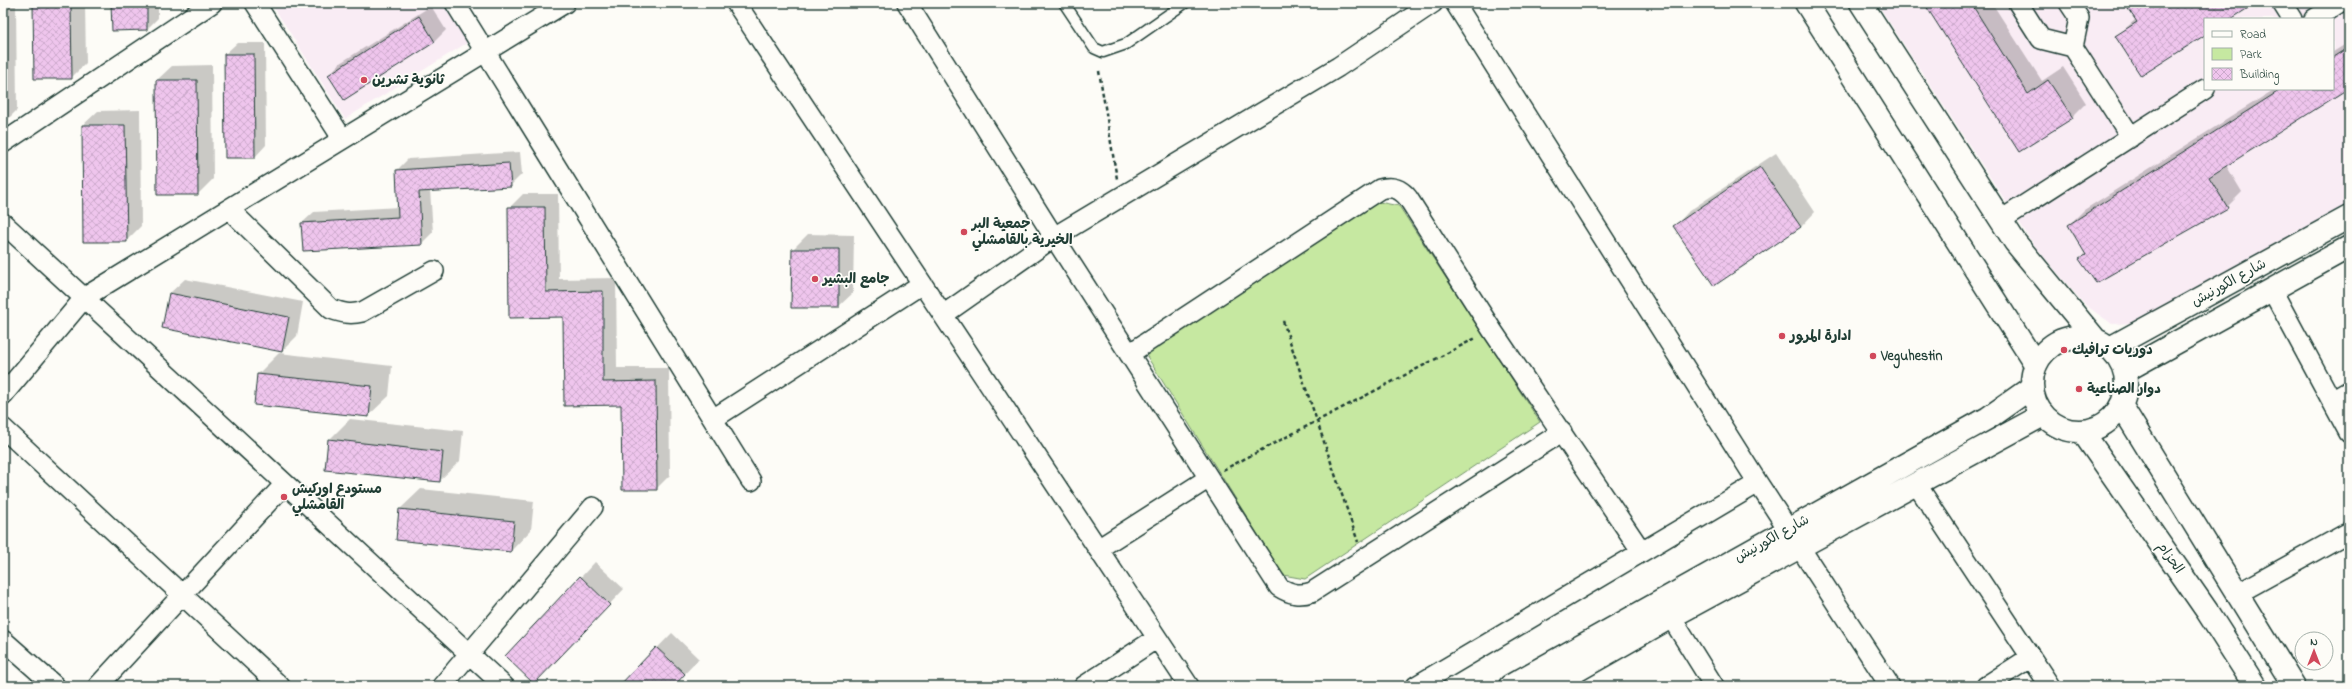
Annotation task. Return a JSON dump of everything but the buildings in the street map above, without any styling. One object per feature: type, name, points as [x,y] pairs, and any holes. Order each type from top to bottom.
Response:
[{"type":"main road","points":[[1806,3],[2036,365]]},
{"type":"main road","points":[[1861,3],[2015,242],[2103,344],[2119,359],[2125,371],[2126,389],[2122,405],[2106,424],[2082,432],[2068,430],[2054,424],[2043,415],[2033,397],[2032,387],[2036,365],[2051,346],[2061,341],[2084,337],[2103,344]]},
{"type":"main road","name":"شارع الكورنيش","points":[[2103,344],[2349,217]]},
{"type":"main road","name":"شارع الكورنيش","points":[[2125,371],[2349,247]]},
{"type":"main road","name":"شارع الكورنيش","points":[[1550,686],[1671,617],[1988,418],[2032,387]]},
{"type":"main road","points":[[2122,405],[2294,686]]},
{"type":"main road","name":"شارع الكورنيش","points":[[1510,686],[1794,539],[1918,485],[2043,415]]},
{"type":"main road","name":"الحزام","points":[[2082,432],[2202,605],[2255,686]]},
{"type":"street","points":[[3,144],[212,3]]},
{"type":"street","points":[[255,3],[342,138]]},
{"type":"street","points":[[455,3],[751,481]]},
{"type":"street","points":[[3,395],[85,297],[342,138],[565,3]]},
{"type":"street","points":[[736,3],[1188,686]]},
{"type":"street","points":[[907,3],[1129,354],[1279,587],[1285,591],[1299,595],[1312,592],[1562,432]]},
{"type":"street","points":[[943,315],[1054,237],[1338,67],[1433,3]]},
{"type":"street","points":[[1455,3],[1758,483],[1890,686]]},
{"type":"street","points":[[2018,3],[2041,39],[2073,47],[2131,137]]},
{"type":"street","points":[[2069,3],[2079,18],[2073,47]]},
{"type":"street","points":[[2282,3],[2291,18]]},
{"type":"street","points":[[2316,18],[2339,3]]},
{"type":"street","points":[[2001,220],[2204,90]]},
{"type":"street","points":[[1129,354],[1380,189],[1386,187],[1399,189],[1408,198],[1492,330],[1642,552]]},
{"type":"street","points":[[229,209],[331,309],[342,313],[351,315],[362,312],[434,271]]},
{"type":"street","points":[[4,226],[85,297],[284,485],[504,686]]},
{"type":"street","points":[[712,419],[922,284]]},
{"type":"street","points":[[2272,290],[2349,433]]},
{"type":"street","points":[[2332,401],[2349,391]]},
{"type":"street","points":[[3,428],[181,596],[280,686]]},
{"type":"street","points":[[1098,549],[1209,478]]},
{"type":"street","points":[[1416,686],[1758,483]]},
{"type":"street","points":[[98,686],[284,485]]},
{"type":"street","points":[[1918,485],[2050,686]]},
{"type":"street","points":[[442,686],[592,507]]},
{"type":"street","points":[[2237,594],[2349,532]]},
{"type":"street","points":[[1671,617],[1714,686]]},
{"type":"street","points":[[1084,686],[1157,638]]},
{"type":"street","points":[[5,645],[55,686]]},
{"type":"street","points":[[1986,686],[2031,657]]},
{"type":"lane","points":[[1064,3],[1094,48],[1103,52],[1126,44],[1185,3]]},
{"type":"path","points":[[1099,71],[1120,197]]},
{"type":"path","points":[[1283,321],[1318,420],[1364,559]]},
{"type":"path","points":[[1209,478],[1492,330]]},
{"type":"shaded area","name":"ثانوية تشرين","points":[[271,3],[445,3],[470,41],[345,119]]},
{"type":"shaded area","points":[[1877,3],[2349,3],[2349,206],[2137,323],[2112,324],[2084,304],[2034,245]]},
{"type":"green space","points":[[1374,201],[1399,206],[1540,422],[1305,579],[1283,575],[1143,350]]},
{"type":"place","name":"ثانوية تشرين","points":[[364,80]]},
{"type":"place","name":"جمعية البر الخيرية بالقامشلي","points":[[964,232]]},
{"type":"place","name":"جامع البشير","points":[[815,279]]},
{"type":"place","name":"ادارة المرور","points":[[1782,336]]},
{"type":"place","name":"دوريات ترافيك","points":[[2064,350]]},
{"type":"place","name":"Veguhestin","points":[[1873,356]]},
{"type":"place","name":"دوار الصناعية","points":[[2079,389]]},
{"type":"place","name":"مستودع اوركيش القامشلي","points":[[284,497]]}]
